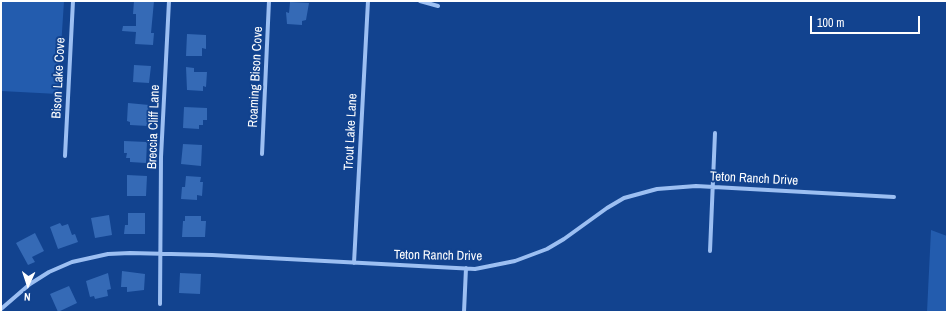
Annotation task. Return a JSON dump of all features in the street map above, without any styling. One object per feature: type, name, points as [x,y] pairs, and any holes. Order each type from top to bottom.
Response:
[{"type":"street","name":"Bison Lake Cove","points":[[65,156],[73,1]]},
{"type":"street","name":"Breccia Cliff Lane","points":[[160,304],[162,149],[169,1]]},
{"type":"street","name":"Roaming Bison Cove","points":[[262,154],[269,1]]},
{"type":"street","name":"Trout Lake Lane","points":[[354,263],[368,1]]},
{"type":"street","points":[[420,1],[438,6]]},
{"type":"street","points":[[710,251],[715,133]]},
{"type":"street","name":"Teton Ranch Drive","points":[[1,309],[35,281],[72,262],[108,254],[161,254],[466,268],[499,266],[515,262],[547,249],[564,239],[592,217],[630,196],[672,187],[713,187],[894,197]]},
{"type":"street","points":[[464,312],[466,268]]},
{"type":"shaded area","points":[[1,1],[64,1],[58,94],[1,91]]},
{"type":"shaded area","points":[[931,230],[947,236],[947,312],[927,312]]},
{"type":"building","points":[[134,1],[154,1],[151,33],[154,33],[153,45],[135,44],[136,32],[122,31],[123,26],[136,26],[136,14],[133,14]]},
{"type":"building","points":[[290,2],[309,3],[306,20],[302,21],[302,25],[287,24],[286,12],[289,13]]},
{"type":"building","points":[[187,34],[206,35],[206,49],[202,48],[202,56],[186,56]]},
{"type":"building","points":[[134,65],[151,66],[149,83],[133,82]]},
{"type":"building","points":[[186,67],[194,68],[194,72],[207,72],[206,87],[203,86],[203,91],[187,90]]},
{"type":"building","points":[[128,103],[149,105],[148,126],[130,125],[130,122],[127,121]]},
{"type":"building","points":[[184,107],[207,108],[207,120],[203,120],[203,125],[199,125],[199,129],[183,128]]},
{"type":"building","points":[[124,141],[147,142],[146,163],[130,162],[130,158],[126,158],[127,153],[124,153]]},
{"type":"building","points":[[183,144],[202,145],[201,166],[181,164]]},
{"type":"building","points":[[127,175],[147,176],[146,196],[127,196]]},
{"type":"building","points":[[186,176],[201,177],[200,182],[203,182],[202,196],[197,195],[197,200],[181,199],[182,187],[185,187]]},
{"type":"building","points":[[128,213],[145,213],[145,234],[124,234],[125,225],[128,225]]},
{"type":"building","points":[[109,215],[112,235],[95,238],[91,218]]},
{"type":"building","points":[[185,216],[201,216],[201,221],[206,221],[205,237],[182,237],[183,221],[185,221]]},
{"type":"building","points":[[60,223],[62,226],[68,224],[72,235],[75,234],[78,242],[58,249],[50,227]]},
{"type":"building","points":[[35,233],[44,251],[32,257],[35,262],[28,265],[16,243]]},
{"type":"building","points":[[122,271],[145,274],[144,290],[127,292],[127,287],[121,287]]},
{"type":"building","points":[[108,273],[111,289],[107,290],[108,296],[95,299],[94,296],[90,297],[86,281]]},
{"type":"building","points":[[180,273],[201,274],[200,294],[179,293]]},
{"type":"building","points":[[69,286],[77,303],[58,312],[50,294]]}]
